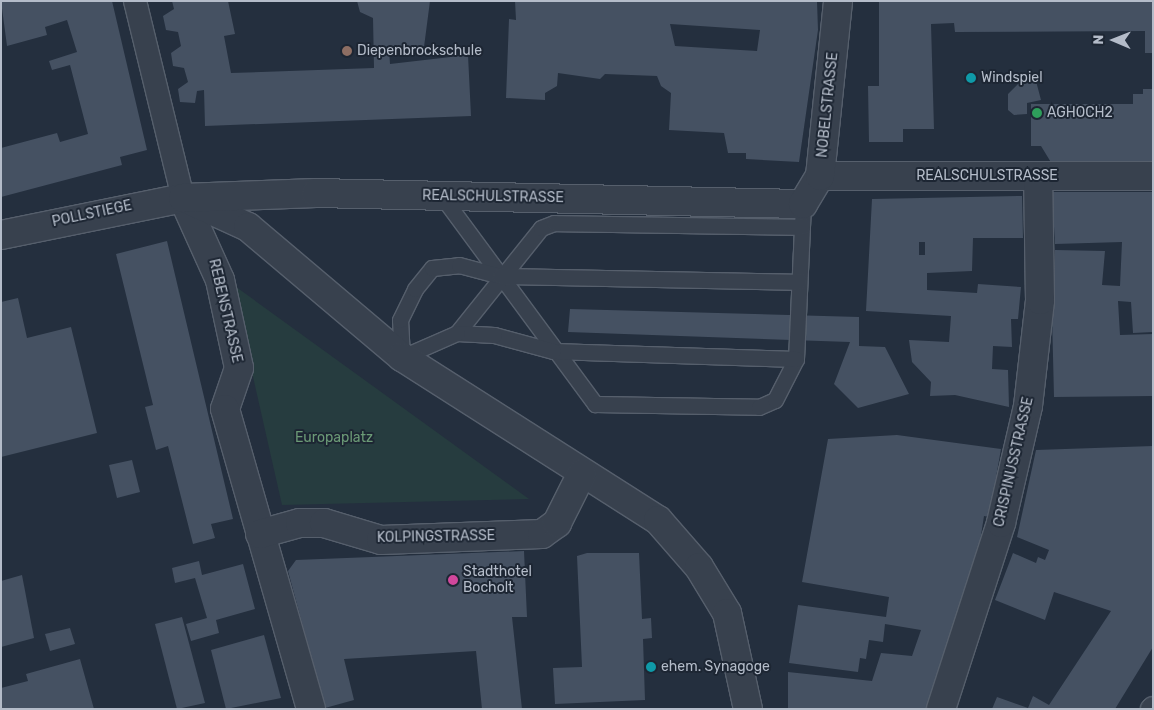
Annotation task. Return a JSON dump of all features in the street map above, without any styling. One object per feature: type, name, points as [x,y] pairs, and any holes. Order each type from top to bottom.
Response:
[{"type":"street","name":"REBENSTRASSE","points":[[135,1],[183,198],[220,280],[239,368],[225,408],[311,709]]},
{"type":"street","name":"NOBELSTRASSE","points":[[802,215],[820,176],[838,1]]},
{"type":"street","name":"REALSCHULSTRASSE","points":[[820,176],[1153,176]]},
{"type":"street","name":"CRISPINUSSTRASSE","points":[[941,709],[1001,523],[1028,406],[1040,300],[1038,177]]},
{"type":"street","name":"REALSCHULSTRASSE","points":[[183,198],[316,192],[440,196],[802,215]]},
{"type":"street","name":"POLLSTIEGE","points":[[1,235],[183,198]]},
{"type":"street","points":[[183,198],[248,227],[402,357],[658,520],[698,567],[727,613],[748,709]]},
{"type":"street","name":"KOLPINGSTRASSE","points":[[260,534],[300,523],[324,523],[381,540],[542,534],[557,523],[582,473]]},
{"type":"lane","points":[[440,196],[500,276],[553,351],[595,404],[759,407],[775,400],[796,359],[802,215],[554,223],[541,228],[500,276],[457,332],[402,357],[400,320],[415,289],[432,268],[459,265],[500,276],[799,282]]},
{"type":"lane","points":[[457,332],[494,335],[553,351],[796,359]]},
{"type":"green space","name":"Europaplatz","points":[[232,284],[529,499],[282,505]]},
{"type":"building","points":[[1,1],[112,1],[147,150],[120,157],[122,165],[1,197],[1,148],[57,133],[60,142],[88,134],[70,65],[52,70],[49,61],[77,52],[67,20],[45,27],[47,35],[7,46]]},
{"type":"building","points":[[172,1],[228,1],[235,34],[224,36],[231,73],[374,68],[373,18],[360,12],[357,1],[430,1],[424,47],[389,49],[390,64],[468,55],[471,116],[205,126],[204,90],[197,91],[195,103],[180,102],[178,89],[188,82],[184,68],[173,66],[171,53],[181,46],[178,32],[166,30],[163,16],[174,9]]},
{"type":"building","points":[[515,1],[817,1],[818,30],[799,162],[746,159],[746,153],[728,153],[724,133],[669,130],[671,93],[661,86],[657,76],[605,74],[600,79],[558,73],[557,86],[545,93],[545,100],[506,98],[509,19],[516,20]],"holes":[[[670,24],[760,30],[757,51],[675,46]]]},
{"type":"building","points":[[879,1],[1153,1],[1153,53],[1145,53],[1145,31],[955,32],[954,23],[931,24],[934,129],[903,129],[903,142],[869,142],[868,86],[879,86]]},
{"type":"building","points":[[1021,81],[1036,81],[1041,100],[1027,103],[1027,114],[1014,115],[1008,110],[1008,94]]},
{"type":"building","points":[[1143,89],[1153,89],[1153,164],[1052,164],[1041,146],[1031,146],[1031,104],[1133,104],[1133,94],[1143,94]]},
{"type":"building","points":[[1052,192],[1153,192],[1153,332],[1133,333],[1131,302],[1118,301],[1120,335],[1153,334],[1153,396],[1054,397],[1051,275],[1055,275],[1055,250],[1105,251],[1102,285],[1120,286],[1122,242],[1055,244]]},
{"type":"building","points":[[1022,196],[1023,238],[973,238],[972,271],[927,273],[927,290],[977,293],[978,284],[1021,287],[1018,319],[1011,319],[1012,347],[993,346],[992,369],[1008,370],[1009,407],[955,395],[930,396],[931,382],[912,362],[909,340],[949,342],[951,316],[866,311],[872,199]],"holes":[[[919,242],[925,242],[925,255],[919,255]]]},
{"type":"building","points":[[167,241],[233,519],[211,524],[215,538],[193,544],[168,446],[156,450],[145,407],[153,405],[116,254]]},
{"type":"building","points":[[18,298],[27,338],[71,327],[97,433],[1,457],[1,302]]},
{"type":"building","points":[[570,309],[859,317],[859,346],[885,347],[909,394],[858,408],[834,384],[850,342],[568,332]]},
{"type":"building","points":[[897,435],[1001,449],[989,517],[984,516],[979,548],[927,709],[788,709],[788,672],[872,681],[881,653],[912,656],[921,630],[885,624],[883,642],[869,640],[866,659],[860,658],[858,672],[789,663],[798,605],[886,617],[889,597],[802,582],[828,439]]},
{"type":"building","points":[[1153,446],[1153,647],[1115,709],[992,709],[997,697],[1028,708],[1033,696],[1049,705],[1111,611],[1054,592],[1045,620],[995,600],[1013,553],[1036,563],[1038,557],[1045,560],[1049,550],[1017,537],[1036,450]]},
{"type":"building","points":[[132,460],[140,492],[117,498],[109,465]]},
{"type":"building","points":[[524,551],[527,617],[512,617],[522,709],[482,709],[476,651],[344,659],[354,700],[325,708],[288,571],[296,560]]},
{"type":"building","points":[[587,553],[639,553],[642,619],[651,618],[652,638],[643,639],[645,700],[555,704],[553,668],[582,667],[577,556]]},
{"type":"building","points":[[199,561],[202,575],[243,564],[255,609],[216,620],[219,633],[191,641],[186,624],[207,618],[195,578],[175,583],[172,568]]},
{"type":"building","points":[[22,575],[34,638],[1,647],[1,581]]},
{"type":"building","points":[[182,617],[205,703],[177,709],[155,624]]},
{"type":"building","points":[[70,628],[75,644],[50,651],[45,634]]},
{"type":"building","points":[[264,635],[281,698],[226,709],[211,650]]},
{"type":"building","points":[[80,659],[94,709],[1,709],[1,688],[28,681],[26,674]]},
{"type":"place","name":"Diepenbrockschule","points":[[347,51]]},
{"type":"place","name":"Windspiel","points":[[971,78]]},
{"type":"place","name":"AGHOCH2","points":[[1037,113]]},
{"type":"place","name":"Stadthotel Bocholt","points":[[453,580]]},
{"type":"place","name":"ehem. Synagoge","points":[[651,667]]}]
